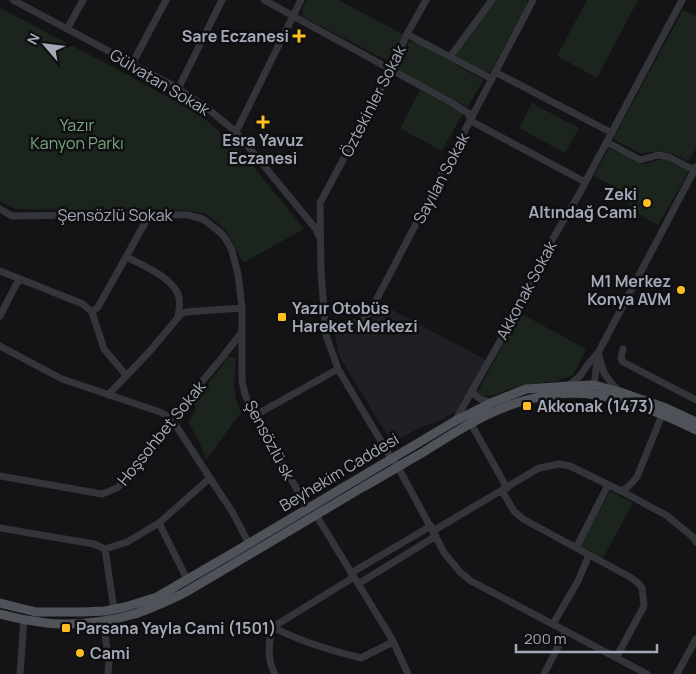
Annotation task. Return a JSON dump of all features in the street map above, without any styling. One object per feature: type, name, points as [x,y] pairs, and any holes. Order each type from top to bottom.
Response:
[{"type":"main road","name":"Beyhekim Caddesi","points":[[0,603],[36,612],[83,612],[125,607],[157,596],[455,421],[493,402],[526,389],[568,386],[620,392],[666,408],[696,422]]},
{"type":"main road","name":"Beyhekim Caddesi","points":[[0,614],[48,623],[74,623],[103,621],[131,615],[157,606],[184,593],[398,467],[470,422],[518,402],[545,396],[594,390],[602,395],[676,420],[696,430]]},
{"type":"street","name":"Gülvatan Sokak","points":[[13,0],[178,88],[207,108],[236,132],[316,230],[320,239]]},
{"type":"street","points":[[67,29],[83,0]]},
{"type":"street","points":[[132,64],[166,0]]},
{"type":"street","points":[[264,0],[464,110],[468,113],[471,121],[585,182]]},
{"type":"street","points":[[236,132],[301,0]]},
{"type":"street","name":"Öztekinler Sokak","points":[[320,239],[320,203],[426,0]]},
{"type":"street","points":[[450,57],[492,0]]},
{"type":"street","name":"Sayılan Sokak","points":[[326,330],[362,321],[371,310],[534,0]]},
{"type":"street","name":"Akkonak Sokak","points":[[455,421],[502,336],[545,252],[612,133],[682,0]]},
{"type":"street","points":[[178,88],[220,1]]},
{"type":"street","points":[[407,34],[450,57],[612,133]]},
{"type":"street","points":[[568,386],[580,376],[598,353],[695,168],[669,157],[658,155],[640,160],[607,142]]},
{"type":"street","name":"Şensözlü Sokak","points":[[0,209],[12,216],[188,215],[202,219],[226,238]]},
{"type":"street","points":[[92,312],[98,307],[150,214]]},
{"type":"street","name":"Şensözlü sk","points":[[226,238],[235,259],[242,308],[242,381],[254,416],[272,444],[307,508]]},
{"type":"street","points":[[320,239],[326,335],[338,369],[398,467],[445,554],[461,573],[471,581],[647,674]]},
{"type":"street","points":[[127,257],[162,276],[172,285],[178,294],[180,304],[178,318]]},
{"type":"street","points":[[0,272],[83,304],[92,312],[104,349],[126,375]]},
{"type":"street","points":[[0,316],[19,279]]},
{"type":"street","points":[[108,395],[150,351],[181,314],[186,312],[242,308]]},
{"type":"street","name":"Hoşsohbet Sokak","points":[[0,476],[102,494],[117,488],[129,476],[156,442],[171,418],[242,332]]},
{"type":"street","points":[[0,346],[62,379],[160,412],[171,418],[233,513],[248,544]]},
{"type":"street","points":[[623,349],[621,358],[623,362],[696,400]]},
{"type":"street","points":[[594,390],[598,353]]},
{"type":"street","points":[[598,353],[604,373],[620,392]]},
{"type":"street","points":[[254,416],[338,369]]},
{"type":"street","points":[[472,390],[479,399],[493,402]]},
{"type":"street","points":[[621,490],[628,487],[637,477],[662,415]]},
{"type":"street","points":[[470,422],[514,511],[523,519],[630,577],[642,588],[644,606],[616,658]]},
{"type":"street","points":[[275,674],[270,657],[269,637],[273,627],[539,468],[559,464],[570,466],[621,490],[666,515],[693,537],[696,542]]},
{"type":"street","points":[[0,528],[94,544],[105,549],[127,542],[159,523],[210,478]]},
{"type":"street","points":[[576,548],[608,485]]},
{"type":"street","points":[[316,515],[393,642],[408,674]]},
{"type":"street","points":[[159,523],[187,579]]},
{"type":"street","points":[[355,578],[433,531]]},
{"type":"street","points":[[105,549],[114,609]]},
{"type":"street","points":[[553,624],[578,580],[589,555]]},
{"type":"street","points":[[20,674],[24,619]]},
{"type":"street","points":[[103,621],[110,661],[108,674]]},
{"type":"street","points":[[273,627],[284,633],[362,658],[393,642]]},
{"type":"street","points":[[544,674],[566,631]]},
{"type":"street","points":[[677,674],[693,651],[696,640]]},
{"type":"street","points":[[627,674],[631,666]]},
{"type":"shaded area","points":[[381,304],[486,360],[458,410],[398,440],[391,441],[339,356],[335,334],[337,330],[367,325]]},
{"type":"green space","points":[[307,0],[339,0],[404,35],[391,57],[384,59],[303,17],[303,8]]},
{"type":"green space","points":[[496,0],[527,0],[527,3],[491,72],[485,73],[457,57],[456,54]]},
{"type":"green space","points":[[587,0],[638,0],[597,78],[557,56]]},
{"type":"green space","name":"Yazır Kanyon Parkı","points":[[0,8],[199,114],[240,150],[304,229],[243,263],[226,230],[205,213],[184,210],[137,209],[16,209],[2,203],[0,201]]},
{"type":"green space","points":[[683,10],[696,16],[696,149],[688,161],[665,152],[641,154],[613,139]]},
{"type":"green space","points":[[409,42],[417,42],[483,80],[468,107],[398,72],[396,67]]},
{"type":"green space","points":[[420,90],[463,113],[442,151],[401,129]]},
{"type":"green space","points":[[532,103],[579,128],[565,153],[519,128]]},
{"type":"green space","points":[[609,148],[638,163],[644,164],[665,159],[689,171],[658,225],[638,214],[637,218],[634,216],[624,192],[594,176]]},
{"type":"green space","points":[[520,313],[586,349],[573,375],[558,381],[530,384],[509,389],[496,395],[481,395],[478,391]]},
{"type":"green space","points":[[229,356],[236,358],[235,393],[242,411],[206,460],[198,439],[188,422],[195,413],[196,408],[193,404]]},
{"type":"green space","points":[[610,491],[633,503],[603,558],[580,546]]},
{"type":"place","name":"Sare Eczanesi","points":[[299,36]]},
{"type":"place","name":"Esra Yavuz Eczanesi","points":[[263,122]]},
{"type":"place","name":"Zeki Altındağ Cami","points":[[647,203]]},
{"type":"place","name":"M1 Merkez Konya AVM","points":[[681,290]]},
{"type":"place","name":"Yazır Otobüs Hareket Merkezi","points":[[282,317]]},
{"type":"place","name":"Akkonak (1473)","points":[[527,406]]},
{"type":"place","name":"Parsana Yayla Cami (1501)","points":[[66,628]]},
{"type":"place","name":"Cami","points":[[80,653]]}]
